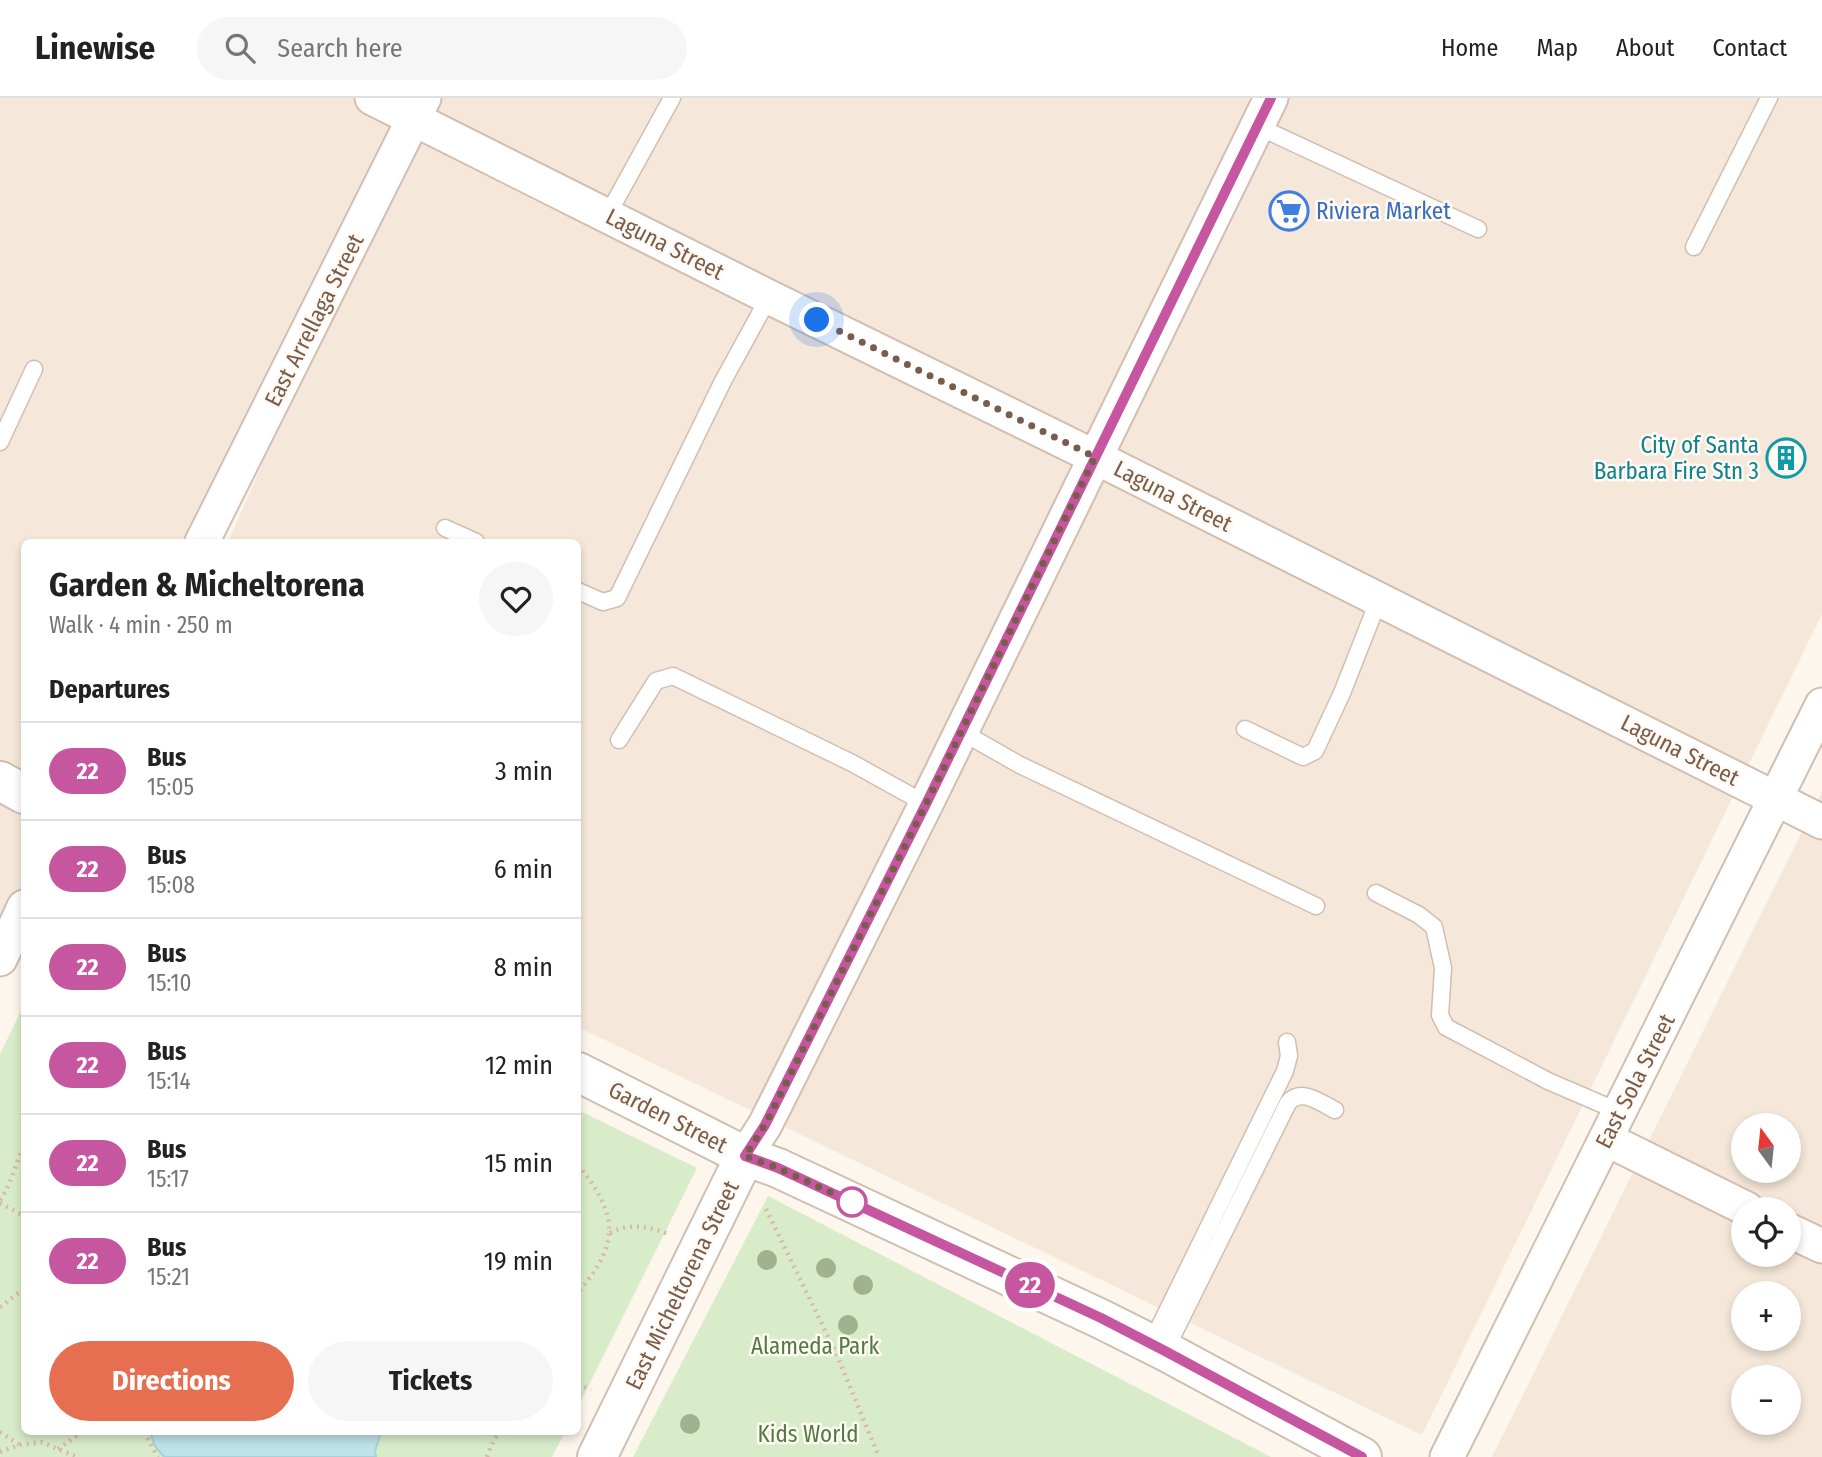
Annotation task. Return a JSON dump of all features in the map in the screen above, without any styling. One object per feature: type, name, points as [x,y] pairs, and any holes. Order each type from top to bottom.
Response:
[{"type":"street","name":"Laguna Street","points":[[372,98],[419,108],[607,216],[1095,457],[1822,822]]},
{"type":"street","name":"East Arrellaga Street","points":[[204,539],[419,108]]},
{"type":"street","name":"East Micheltorena Street","points":[[597,1457],[745,1156],[765,1125],[962,732],[1264,112]]},
{"type":"street","name":"East Sola Street","points":[[1447,1457],[1822,705]]},
{"type":"street","points":[[0,781],[21,792]]},
{"type":"street","points":[[0,959],[21,914]]},
{"type":"street","name":"Garden Street","points":[[581,1074],[745,1156],[778,1168],[1101,1318],[1362,1457]]},
{"type":"street","points":[[1613,1125],[1731,1199]]},
{"type":"street","points":[[1801,1236],[1822,1246]]},
{"type":"lane","points":[[607,216],[671,98]]},
{"type":"lane","points":[[1694,247],[1769,98]]},
{"type":"lane","points":[[1264,112],[1478,229]]},
{"type":"lane","points":[[581,592],[603,602],[617,598],[723,381],[769,297]]},
{"type":"lane","points":[[0,442],[34,369]]},
{"type":"lane","points":[[445,528],[469,539]]},
{"type":"lane","points":[[1245,729],[1303,757],[1315,751],[1342,693],[1379,599]]},
{"type":"lane","points":[[619,740],[656,681],[673,676],[852,763],[926,804]]},
{"type":"lane","points":[[962,732],[1020,765],[1316,905]]},
{"type":"lane","points":[[1376,893],[1419,915],[1434,927],[1443,968],[1440,1015],[1446,1027],[1548,1081],[1613,1125]]},
{"type":"lane","points":[[1158,1347],[1285,1071],[1289,1056],[1287,1042]]},
{"type":"lane","points":[[1158,1347],[1288,1102],[1298,1095],[1307,1096],[1335,1110]]},
{"type":"path","points":[[21,1153],[9,1187],[0,1201],[21,1214]]},
{"type":"path","points":[[581,1169],[605,1205],[610,1233],[602,1259],[581,1288]]},
{"type":"path","points":[[766,1209],[836,1353],[878,1457]]},
{"type":"path","points":[[610,1233],[621,1227],[649,1227],[671,1235]]},
{"type":"path","points":[[0,1307],[21,1291]]},
{"type":"path","points":[[581,1385],[591,1390]]},
{"type":"path","points":[[0,1432],[20,1445]]},
{"type":"path","points":[[58,1449],[78,1435]]},
{"type":"path","points":[[146,1435],[158,1457]]},
{"type":"path","points":[[487,1457],[498,1435]]},
{"type":"path","points":[[0,1452],[41,1442],[76,1457]]},
{"type":"shaded area","points":[[0,98],[1822,98],[1822,614],[1422,1435],[581,1028],[581,539],[229,539],[406,135],[200,539],[21,539],[21,890],[0,933]]},
{"type":"shaded area","points":[[1822,791],[1822,1457],[1492,1457]]},
{"type":"green space","points":[[21,1011],[21,1435],[563,1435],[552,1457],[0,1457],[0,1054]]},
{"type":"green space","points":[[581,1111],[697,1168],[581,1401]]},
{"type":"green space","name":"Alameda Park","points":[[768,1196],[1271,1457],[633,1457]]},
{"type":"water","points":[[151,1435],[380,1435],[376,1457],[164,1457],[155,1446]]},
{"type":"bus line","name":"22","points":[[1271,98],[926,804],[765,1125],[745,1156],[778,1168],[1101,1318],[1362,1457]]},
{"type":"place","name":"Riviera Market","points":[[1289,211]]},
{"type":"place","name":"City of Santa Barbara Fire Stn 3","points":[[1786,458]]},
{"type":"route","points":[[817,320],[1095,457],[926,804],[765,1125],[745,1156],[852,1202]]},
{"type":"park label","name":"Kids World","points":[[808,1434]]}]
